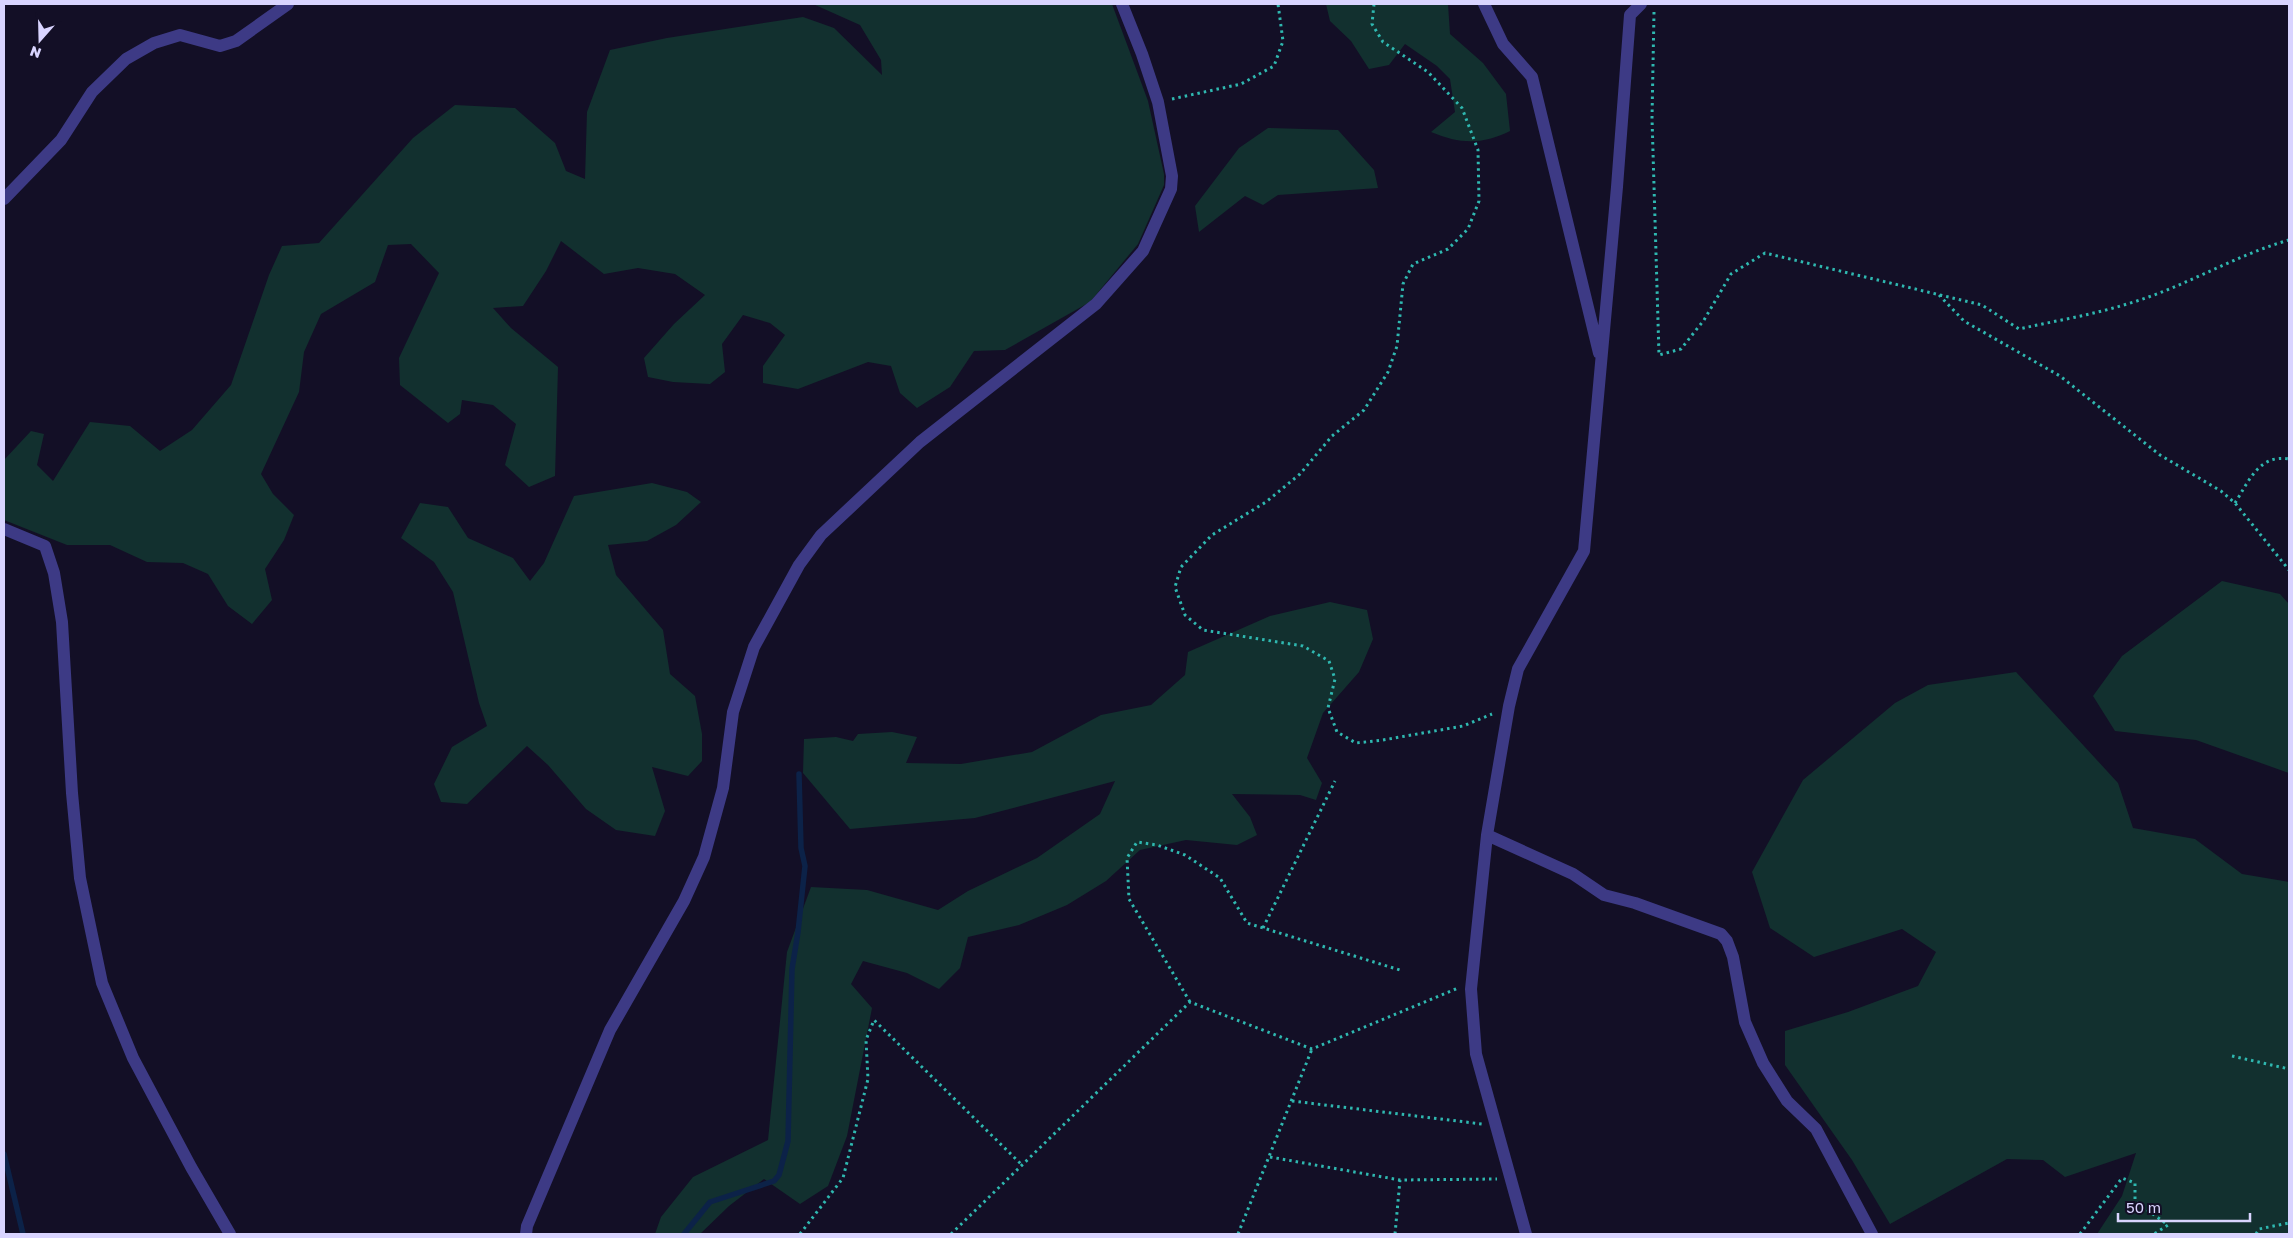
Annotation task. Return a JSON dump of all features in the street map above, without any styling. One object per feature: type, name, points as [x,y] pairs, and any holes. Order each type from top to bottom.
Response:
[{"type":"street","points":[[4,199],[61,140],[92,92],[126,59],[154,43],[180,35],[220,46],[236,41],[288,4]]},
{"type":"street","points":[[526,1234],[527,1226],[550,1167],[610,1030],[684,901],[704,857],[723,788],[733,712],[754,647],[799,565],[821,535],[864,492],[920,442],[1096,304],[1143,251],[1171,188],[1172,176],[1158,102],[1142,54],[1122,4]]},
{"type":"street","points":[[1484,4],[1503,44],[1532,78],[1601,363]]},
{"type":"street","points":[[1526,1234],[1476,1054],[1472,982],[1487,835],[1509,706],[1518,669],[1584,551],[1630,15],[1641,4]]},
{"type":"street","points":[[4,530],[45,546],[54,573],[62,622],[72,794],[80,878],[102,983],[133,1058],[191,1167],[230,1234]]},
{"type":"street","points":[[1487,835],[1573,874],[1604,895],[1635,903],[1721,934],[1727,941],[1734,956],[1745,1022],[1763,1063],[1787,1100],[1816,1129],[1872,1234]]},
{"type":"path","points":[[1158,102],[1241,84],[1274,66],[1283,41],[1278,4]]},
{"type":"path","points":[[1374,4],[1372,24],[1383,42],[1428,72],[1462,108],[1478,150],[1479,201],[1468,229],[1448,249],[1413,264],[1402,284],[1397,346],[1388,372],[1364,410],[1332,436],[1300,474],[1266,502],[1212,535],[1181,566],[1175,587],[1185,615],[1203,630],[1304,646],[1329,660],[1334,679],[1328,708],[1337,732],[1356,743],[1463,726],[1509,706]]},
{"type":"path","points":[[1654,4],[1652,118],[1659,355],[1680,348],[1704,320],[1732,274],[1765,253],[1982,305],[2019,328],[2127,304],[2212,271],[2257,249],[2289,240]]},
{"type":"path","points":[[1939,294],[1964,321],[2060,376],[2160,455],[2221,491],[2235,503],[2289,570]]},
{"type":"path","points":[[2235,503],[2262,462],[2279,457],[2289,459]]},
{"type":"path","points":[[1263,928],[1335,781]]},
{"type":"path","points":[[1403,971],[1247,923],[1220,878],[1185,855],[1157,845],[1137,842],[1127,858],[1129,899],[1190,1002],[1312,1049],[1472,982]]},
{"type":"path","points":[[951,1234],[1190,1002]]},
{"type":"path","points":[[800,1234],[843,1178],[868,1079],[866,1040],[874,1020],[1022,1166]]},
{"type":"path","points":[[1238,1234],[1312,1049]]},
{"type":"path","points":[[2232,1056],[2289,1069]]},
{"type":"path","points":[[1292,1101],[1470,1124],[1495,1123]]},
{"type":"path","points":[[1270,1157],[1400,1180],[1510,1178]]},
{"type":"path","points":[[2080,1234],[2122,1178],[2135,1183],[2135,1201],[2168,1225],[2154,1234]]},
{"type":"path","points":[[1395,1234],[1400,1180]]},
{"type":"path","points":[[2256,1234],[2259,1229],[2289,1223]]},
{"type":"green space","points":[[813,4],[1112,4],[1148,101],[1164,174],[1164,185],[1138,244],[1090,302],[1005,350],[974,351],[950,387],[917,408],[900,393],[891,366],[868,362],[798,389],[763,383],[763,366],[785,335],[770,323],[743,315],[722,344],[725,372],[710,384],[673,382],[648,377],[644,358],[674,324],[705,295],[675,274],[638,268],[604,274],[561,241],[546,271],[523,306],[493,308],[511,328],[558,367],[555,476],[529,487],[505,465],[516,424],[493,405],[462,400],[460,414],[448,423],[400,385],[399,358],[439,273],[411,244],[388,245],[375,282],[321,314],[304,352],[299,392],[261,474],[273,494],[294,515],[284,540],[265,569],[272,600],[252,624],[228,606],[208,574],[183,563],[147,562],[110,545],[67,545],[4,520],[4,460],[31,431],[44,434],[37,465],[53,481],[90,422],[130,426],[160,451],[192,430],[231,385],[269,275],[282,246],[319,243],[413,138],[455,105],[515,108],[555,143],[566,171],[585,179],[587,112],[610,50],[667,38],[803,17],[834,28],[882,75],[881,60],[860,25]]},
{"type":"green space","points":[[1326,4],[1448,4],[1450,34],[1483,63],[1506,94],[1510,131],[1500,136],[1480,141],[1461,141],[1431,132],[1455,112],[1450,79],[1437,66],[1405,44],[1389,65],[1369,69],[1351,41],[1330,21]]},
{"type":"green space","points":[[1268,128],[1338,130],[1374,170],[1378,188],[1278,195],[1263,205],[1245,196],[1199,232],[1195,206],[1239,148]]},
{"type":"green space","points":[[652,483],[687,492],[701,502],[676,525],[647,541],[608,545],[616,575],[663,630],[670,674],[695,696],[702,734],[702,761],[688,776],[652,767],[665,811],[655,836],[616,830],[586,809],[548,765],[527,746],[467,804],[441,802],[434,784],[452,747],[487,726],[479,703],[453,592],[434,562],[401,538],[420,503],[448,507],[468,538],[513,558],[530,581],[544,563],[574,496]]},
{"type":"green space","points":[[2222,581],[2280,594],[2289,604],[2289,773],[2196,740],[2115,731],[2093,696],[2122,656]]},
{"type":"green space","points":[[1330,602],[1367,610],[1373,639],[1359,672],[1323,713],[1307,758],[1322,783],[1316,800],[1300,795],[1232,794],[1250,817],[1257,835],[1237,845],[1186,840],[1140,850],[1106,881],[1067,905],[1019,925],[968,937],[960,968],[939,989],[907,973],[863,961],[851,984],[872,1008],[847,1136],[828,1186],[800,1204],[764,1179],[729,1206],[700,1234],[655,1234],[661,1217],[693,1177],[768,1140],[787,952],[811,887],[867,890],[938,910],[968,891],[1037,858],[1100,814],[1115,781],[975,818],[850,829],[803,773],[804,739],[836,737],[853,741],[858,734],[892,732],[917,737],[906,763],[961,764],[1032,752],[1101,715],[1151,705],[1185,675],[1188,652],[1270,616]]},
{"type":"green space","points":[[2016,672],[2118,783],[2133,828],[2195,839],[2242,874],[2289,882],[2289,1234],[2097,1234],[2122,1196],[2136,1153],[2065,1177],[2043,1160],[2007,1159],[1890,1224],[1852,1160],[1785,1065],[1785,1031],[1848,1012],[1918,986],[1936,952],[1902,929],[1814,957],[1770,928],[1752,872],[1803,780],[1895,703],[1928,685]]},
{"type":"waterway","points":[[684,1234],[710,1202],[774,1181],[779,1175],[788,1141],[792,969],[805,866],[801,848],[799,774]]},
{"type":"waterway","points":[[4,1154],[23,1234]]}]
